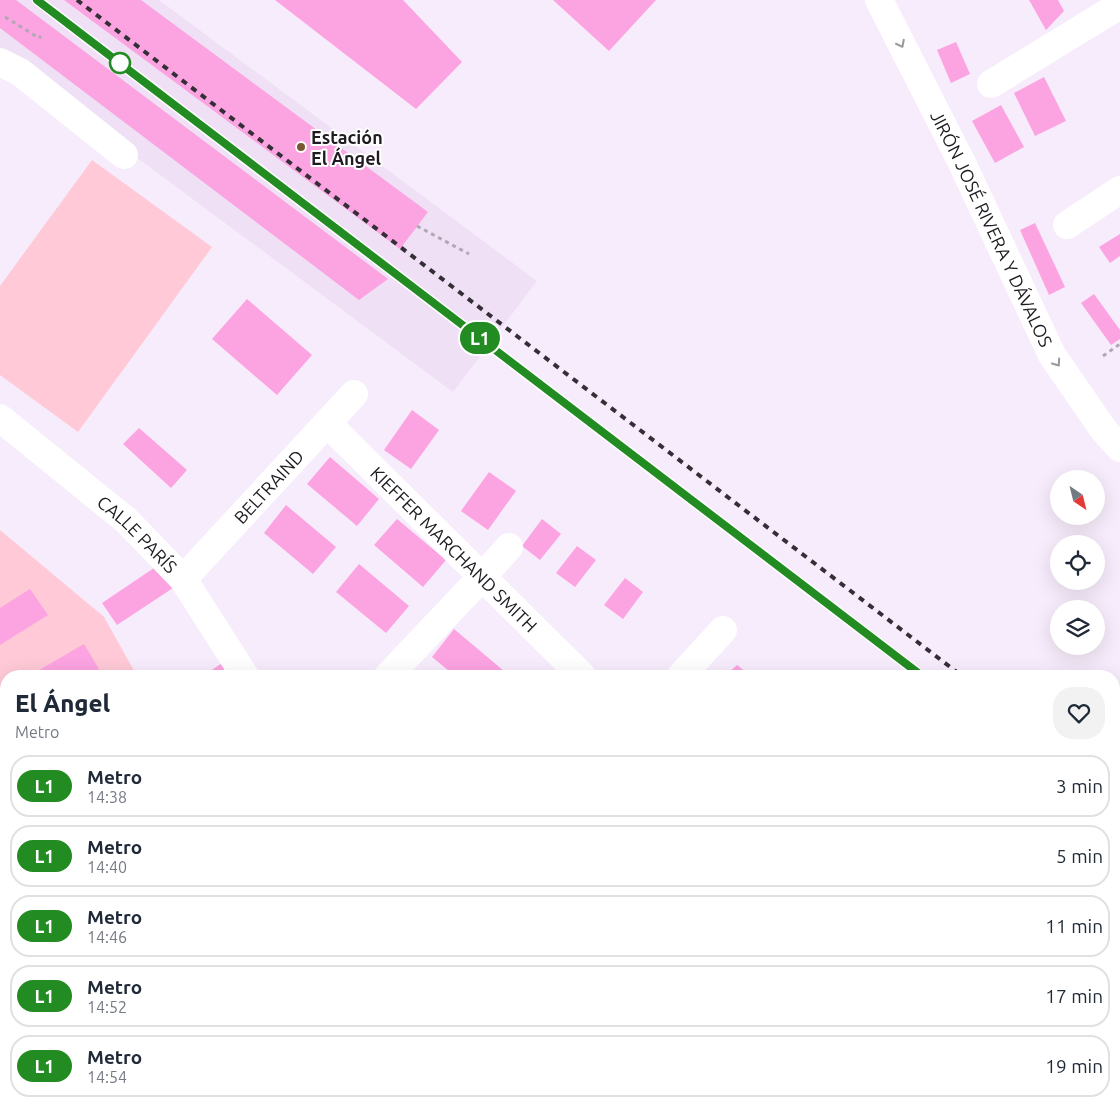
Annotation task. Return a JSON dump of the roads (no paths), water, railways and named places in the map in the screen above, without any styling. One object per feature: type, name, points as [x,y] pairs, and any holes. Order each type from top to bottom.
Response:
[{"type":"street","name":"JIRÓN JOSÉ RIVERA Y DÁVALOS","points":[[880,0],[961,161],[1052,355],[1103,429],[1120,448]]},
{"type":"street","points":[[991,84],[1120,5]]},
{"type":"street","points":[[0,62],[20,72],[124,155]]},
{"type":"street","points":[[1067,224],[1120,190]]},
{"type":"street","name":"BELTRAIND","points":[[183,579],[354,394]]},
{"type":"street","name":"CALLE PARÍS","points":[[0,418],[126,521],[183,579],[241,670]]},
{"type":"street","name":"KIEFFER MARCHAND SMITH","points":[[327,423],[576,670]]},
{"type":"street","points":[[394,670],[509,547]]},
{"type":"street","points":[[686,670],[723,630]]},
{"type":"railway","points":[[37,0],[914,670]]},
{"type":"railway","points":[[77,0],[954,670]]},
{"type":"metro line","name":"L1","points":[[37,0],[914,670]]},
{"type":"place","name":"Estación El Ángel","points":[[301,147]]}]
